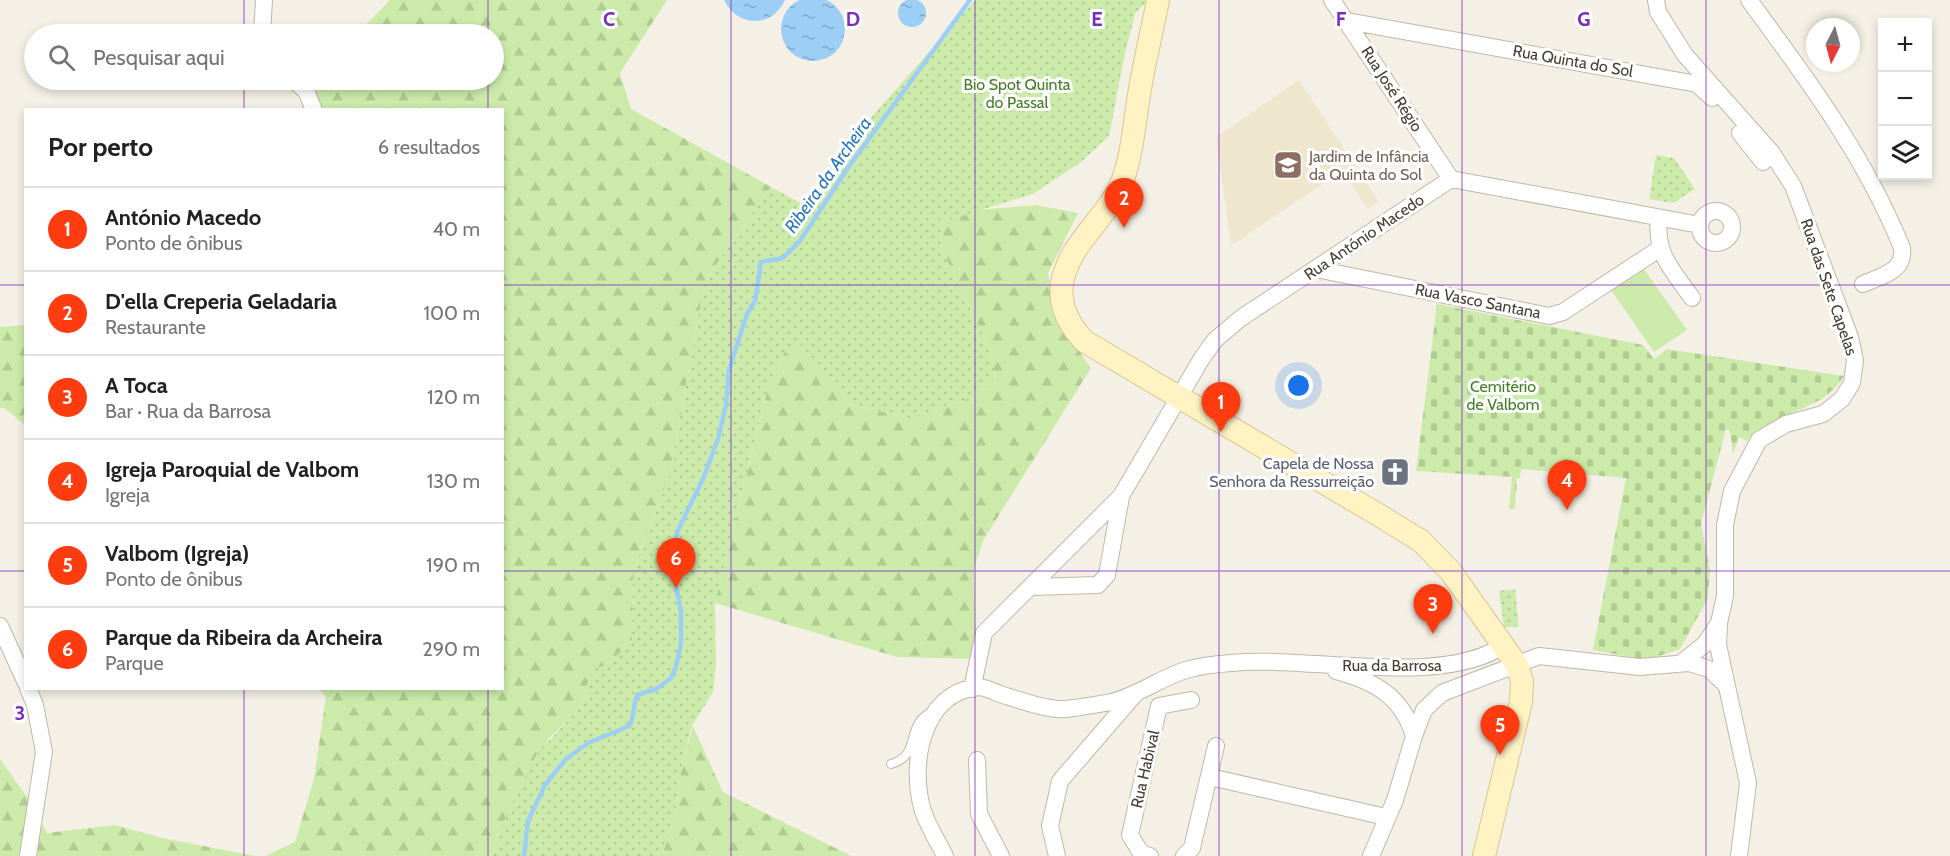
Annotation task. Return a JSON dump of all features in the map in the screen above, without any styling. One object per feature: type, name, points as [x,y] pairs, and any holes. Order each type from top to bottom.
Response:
[{"type":"street","points":[[263,24],[264,0]]},
{"type":"street","points":[[1158,0],[1129,156],[1119,189],[1075,249],[1063,281],[1061,297],[1072,328],[1084,341],[1420,541],[1451,572],[1504,645],[1522,681],[1521,702],[1484,856]]},
{"type":"street","name":"Rua José Régio","points":[[1332,0],[1451,178]]},
{"type":"street","name":"Rua das Sete Capelas","points":[[1656,0],[1658,12],[1685,55],[1772,153],[1793,186],[1850,338],[1855,360],[1852,383],[1842,399],[1823,414],[1786,424],[1759,440],[1732,491],[1725,525],[1725,596],[1719,622],[1705,644],[1680,664]]},
{"type":"street","points":[[1749,0],[1821,99],[1866,170],[1902,248],[1902,260],[1898,267],[1863,284]]},
{"type":"street","name":"Rua Quinta do Sol","points":[[1347,21],[1697,84],[1714,100],[1763,162]]},
{"type":"street","points":[[305,90],[313,108]]},
{"type":"street","points":[[1451,178],[1700,225]]},
{"type":"street","name":"Rua António Macedo","points":[[1121,496],[1215,340],[1241,318],[1451,178]]},
{"type":"street","points":[[1659,218],[1657,238],[1659,249],[1692,298]]},
{"type":"street","name":"Rua Vasco Santana","points":[[1316,269],[1549,316],[1563,312],[1659,249]]},
{"type":"street","points":[[945,856],[923,812],[918,786],[919,758],[933,711],[946,698],[972,689],[984,633],[1121,496]]},
{"type":"street","points":[[1030,587],[1098,585],[1107,575],[1121,496]]},
{"type":"street","points":[[1719,622],[1719,645],[1726,685],[1748,783],[1739,856]]},
{"type":"street","points":[[0,626],[24,679]]},
{"type":"street","name":"Rua da Barrosa","points":[[972,689],[980,687],[1016,699],[1062,710],[1112,702],[1186,670],[1232,663],[1447,665],[1490,656],[1504,645]]},
{"type":"street","points":[[1516,665],[1539,656],[1640,667],[1689,663],[1709,669],[1726,685]]},
{"type":"street","name":"Rua da Barrosa","points":[[1312,664],[1356,676],[1381,690],[1408,716],[1414,736]]},
{"type":"street","name":"Rua da Barrosa","points":[[1414,736],[1424,710],[1442,693],[1516,665]]},
{"type":"street","points":[[28,856],[44,752],[35,705],[29,690]]},
{"type":"street","points":[[1058,856],[1050,826],[1060,780],[1137,692]]},
{"type":"street","name":"Rua Habival","points":[[1150,856],[1141,853],[1131,835],[1159,706],[1191,700]]},
{"type":"street","points":[[1371,856],[1395,800],[1414,736]]},
{"type":"street","points":[[1184,856],[1192,848],[1216,746]]},
{"type":"street","points":[[977,760],[979,814],[1001,856]]},
{"type":"street","points":[[1210,777],[1386,817]]},
{"type":"lane","points":[[891,764],[903,761],[909,753],[921,716],[933,711]]},
{"type":"shaded area","name":"Jardim de Infância da Quinta do Sol","points":[[1299,80],[1379,202],[1368,209],[1342,171],[1231,246],[1216,137]]},
{"type":"green space","points":[[390,0],[667,0],[620,73],[631,109],[771,187],[705,280],[670,474],[633,572],[632,642],[588,682],[586,695],[568,721],[548,739],[501,827],[492,856],[265,856],[295,842],[314,779],[326,696],[320,690],[504,690],[504,108],[305,108],[303,91],[504,90],[504,24],[367,24]]},
{"type":"green space","name":"Bio Spot Quinta do Passal","points":[[975,0],[1148,0],[1135,14],[1109,136],[1081,162],[1033,194],[942,222],[941,248],[989,348],[996,378],[976,396],[909,418],[851,404],[797,340],[784,353],[767,390],[715,603],[716,664],[713,692],[692,726],[682,765],[675,816],[662,856],[492,856],[501,827],[537,753],[568,721],[586,695],[588,682],[596,668],[606,665],[632,642],[633,572],[670,474],[705,280],[771,187],[806,206],[875,113]]},
{"type":"green space","points":[[1656,155],[1674,158],[1695,189],[1673,203],[1649,199]]},
{"type":"green space","points":[[1035,205],[1078,213],[1048,273],[1055,317],[1091,368],[984,539],[974,568],[976,659],[897,657],[715,603],[768,387],[784,353],[797,339],[851,404],[909,418],[976,396],[996,378],[989,348],[941,248],[942,222],[979,210]]},
{"type":"green space","points":[[1641,265],[1687,330],[1654,352],[1609,287]]},
{"type":"green space","name":"Cemitério de Valbom","points":[[1437,304],[1643,345],[1654,359],[1667,349],[1844,376],[1834,389],[1811,405],[1772,422],[1747,441],[1739,437],[1733,454],[1730,431],[1726,429],[1701,523],[1710,570],[1708,598],[1680,649],[1647,660],[1593,650],[1626,478],[1521,469],[1520,478],[1517,478],[1515,509],[1509,509],[1512,477],[1416,471]]},
{"type":"green space","points":[[24,325],[24,424],[4,408],[0,408],[0,327]]},
{"type":"green space","points":[[1515,589],[1519,627],[1504,627],[1499,591]]},
{"type":"green space","points":[[693,726],[723,792],[851,856],[662,856],[675,816],[682,765]]},
{"type":"green space","points":[[0,759],[29,800],[47,833],[115,825],[162,838],[255,856],[0,856]]},
{"type":"water","points":[[804,-1],[822,-1],[831,2],[840,11],[844,23],[844,35],[836,52],[831,56],[813,61],[795,56],[790,52],[786,47],[781,29],[786,11],[795,2]]},
{"type":"water","points":[[912,-1],[922,3],[926,13],[922,23],[912,27],[902,23],[898,13],[902,3]]},
{"type":"water","points":[[724,0],[785,0],[772,16],[754,21],[737,15]]},
{"type":"waterway","name":"Ribeira da Archeira","points":[[524,856],[528,821],[545,785],[566,759],[588,743],[629,726],[637,695],[656,689],[671,678],[676,667],[681,643],[681,612],[673,571],[674,546],[678,530],[703,479],[718,439],[726,405],[729,370],[747,314],[755,301],[761,262],[783,258],[800,241],[847,169],[970,0]]},
{"type":"place","name":"Jardim de Infância da Quinta do Sol","points":[[1288,165]]},
{"type":"place","name":"D'ella Creperia Geladaria","points":[[1124,228]]},
{"type":"place","name":"António Macedo","points":[[1221,432]]},
{"type":"place","name":"Capela de Nossa Senhora da Ressurreição","points":[[1395,472]]},
{"type":"place","name":"Igreja Paroquial de Valbom","points":[[1567,510]]},
{"type":"place","name":"Parque da Ribeira da Archeira","points":[[676,588]]},
{"type":"place","name":"A Toca","points":[[1433,634]]},
{"type":"place","name":"Valbom (Igreja)","points":[[1500,755]]}]
